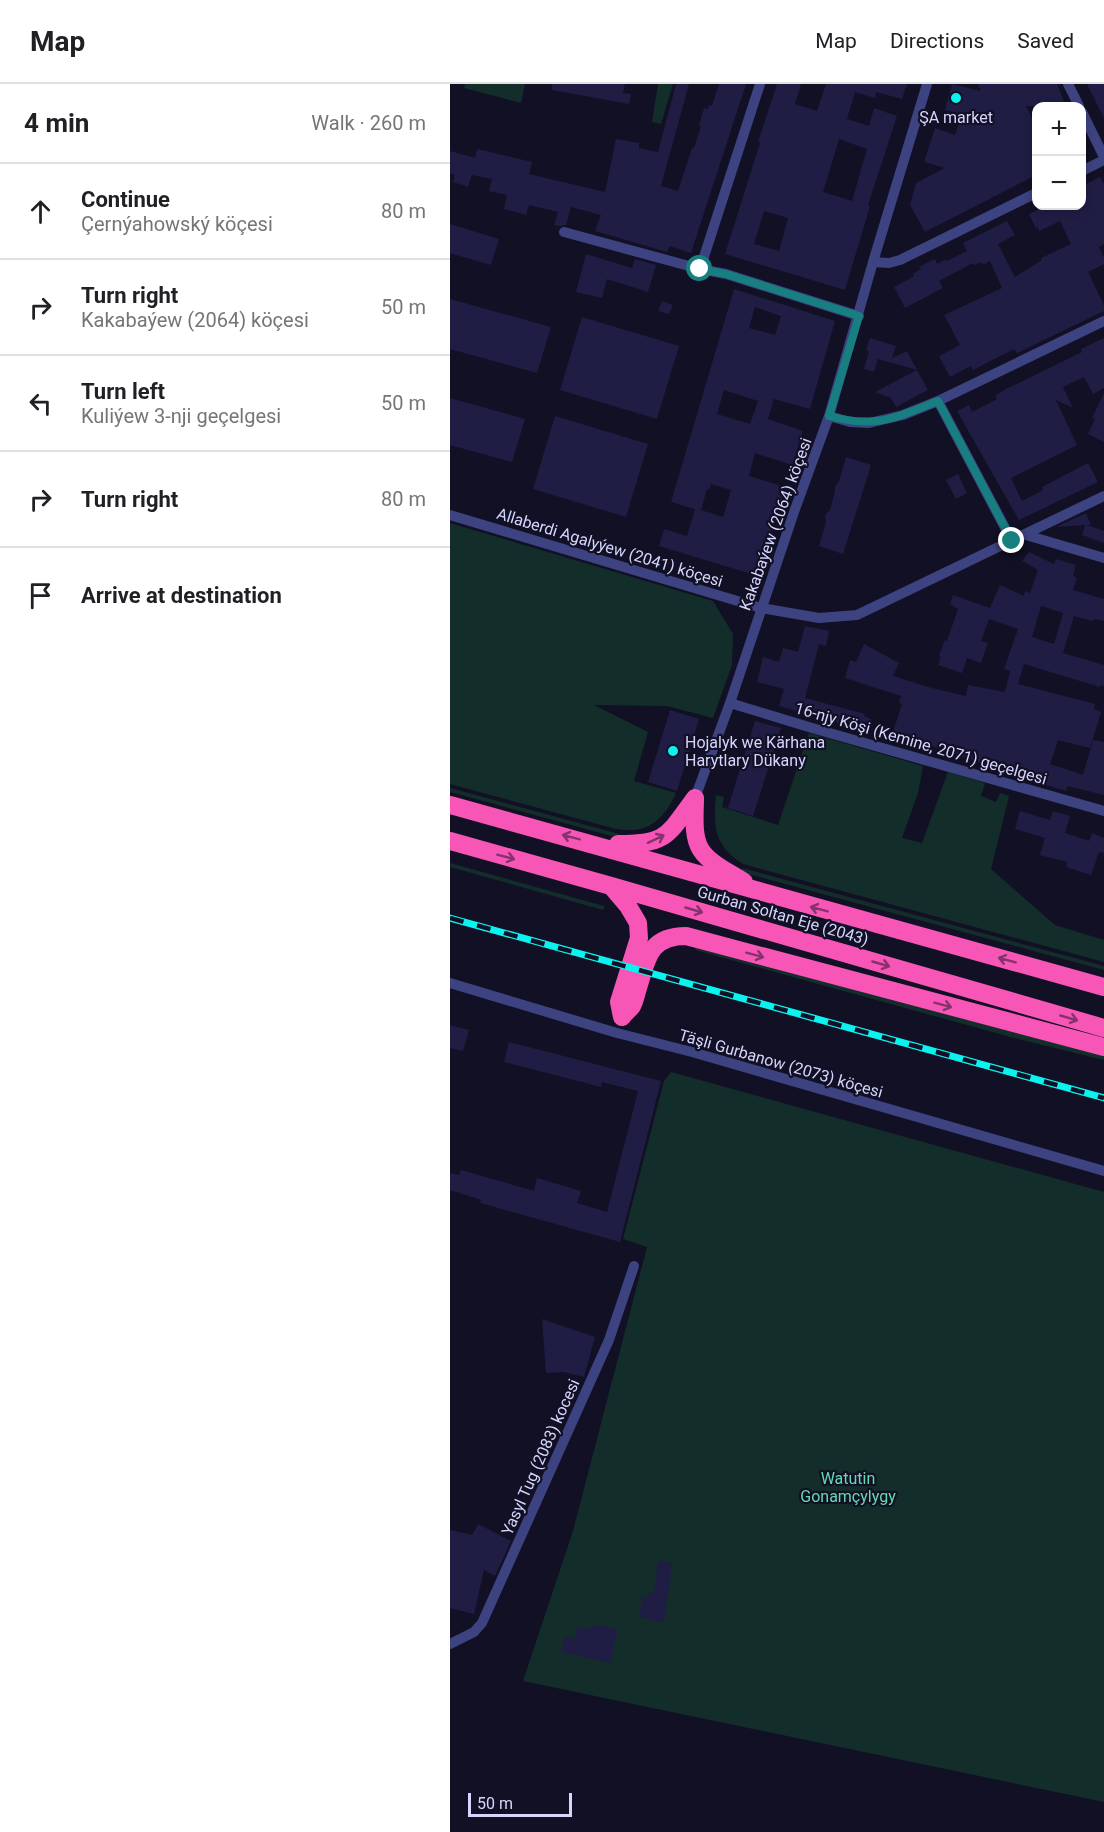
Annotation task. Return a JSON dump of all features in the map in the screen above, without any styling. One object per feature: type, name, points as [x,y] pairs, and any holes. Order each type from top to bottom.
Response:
[{"type":"highway","points":[[598,845],[646,844],[660,839],[672,830],[695,798]]},
{"type":"highway","points":[[695,798],[696,835],[701,850],[713,862],[760,893]]},
{"type":"highway","name":"Gurban Soltan Eje (2043)","points":[[450,805],[1104,987]]},
{"type":"highway","name":"Gurban Soltan Eje (2043)","points":[[450,841],[1104,1028]]},
{"type":"highway","points":[[611,886],[638,922],[639,938],[619,1002],[620,1025]]},
{"type":"highway","points":[[620,1025],[633,1005],[647,958],[654,946],[674,936],[686,936],[1104,1047]]},
{"type":"street","points":[[700,269],[760,84]]},
{"type":"street","name":"Kakabaýew (2064) köçesi","points":[[695,798],[829,416],[927,84]]},
{"type":"street","points":[[1068,84],[1077,102]]},
{"type":"street","points":[[1086,120],[1104,158],[1086,169]]},
{"type":"street","points":[[873,262],[889,263],[900,260],[1032,195]]},
{"type":"street","points":[[564,232],[726,274],[859,316]]},
{"type":"street","points":[[829,416],[850,422],[869,423],[903,415],[938,401],[1104,321]]},
{"type":"street","points":[[938,401],[1012,541]]},
{"type":"street","name":"Allaberdi Agalyýew (2041) köçesi","points":[[450,515],[761,608],[819,618],[857,615],[1104,496]]},
{"type":"street","points":[[1026,535],[1104,558]]},
{"type":"street","name":"16-njy Köşi (Kemine, 2071) geçelgesi","points":[[730,703],[1104,811]]},
{"type":"street","name":"Täşli Gurbanow (2073) köçesi","points":[[450,983],[620,1025],[692,1052],[1104,1171]]},
{"type":"street","name":"Yasyl Tug (2083) kocesi","points":[[450,1644],[474,1632],[482,1623],[609,1340],[634,1266]]},
{"type":"green space","points":[[465,84],[525,84],[521,103],[464,88]]},
{"type":"green space","points":[[658,84],[673,84],[661,124],[652,122]]},
{"type":"green space","points":[[450,523],[713,601],[733,634],[732,665],[713,718],[667,706],[594,705],[648,732],[634,781],[676,793],[666,811],[653,823],[637,829],[616,829],[450,784]]},
{"type":"green space","points":[[809,733],[923,766],[918,793],[902,838],[922,843],[948,772],[985,783],[981,796],[996,802],[1000,793],[1009,796],[991,869],[1055,925],[1104,940],[1104,962],[743,864],[733,857],[726,850],[718,834],[715,816],[716,795],[724,797],[722,807],[778,825]]},
{"type":"green space","points":[[450,788],[619,834],[619,838],[450,792]]},
{"type":"green space","points":[[450,863],[605,906],[603,910],[450,867]]},
{"type":"green space","points":[[742,868],[1104,966],[1104,970],[741,872]]},
{"type":"green space","points":[[696,948],[1104,1056],[1104,1060],[1014,1038],[695,950]]},
{"type":"green space","name":"Watutin Gonamçylygy","points":[[671,1072],[1104,1192],[1104,1802],[523,1681],[573,1531],[647,1247],[623,1239],[664,1081]]},
{"type":"building","points":[[552,84],[625,84],[623,93],[631,94],[629,104],[552,90]]},
{"type":"building","points":[[676,84],[689,84],[661,186],[678,191],[701,126],[699,125],[704,108],[708,109],[709,105],[712,106],[719,84],[746,84],[691,253],[670,246],[667,252],[595,231],[601,215],[571,207],[566,225],[559,226],[554,225],[558,212],[529,205],[526,215],[504,209],[507,195],[489,191],[492,179],[472,175],[468,187],[453,182],[455,175],[450,173],[450,151],[475,158],[477,149],[532,162],[529,174],[605,192],[616,139],[639,143],[639,148],[658,152]]},
{"type":"building","points":[[777,84],[801,84],[795,104],[817,111],[826,84],[907,84],[902,99],[876,92],[875,98],[855,92],[847,119],[869,126],[874,108],[897,116],[868,205],[870,206],[845,290],[725,254],[760,143],[758,142]],"holes":[[[839,139],[867,149],[852,201],[823,192]],[[764,211],[788,218],[779,251],[754,244]]]},
{"type":"building","points":[[952,84],[981,91],[978,84],[1057,84],[1064,102],[1032,102],[1032,106],[1026,106],[1032,119],[1032,177],[925,232],[910,205],[916,183],[945,168],[924,162],[935,128],[955,135],[962,114],[945,110]]},
{"type":"building","points":[[1087,84],[1104,84],[1104,118]]},
{"type":"building","points":[[1100,177],[1104,184],[1104,244],[1099,247],[1104,264],[1088,272],[1104,305],[1104,311],[1017,353],[1014,349],[973,370],[971,366],[950,377],[939,356],[960,345],[944,315],[1002,288],[990,261],[983,265],[982,262],[974,265],[973,263],[939,281],[943,288],[905,308],[894,287],[914,276],[913,274],[921,269],[919,267],[935,259],[937,264],[967,251],[963,243],[1007,221],[1015,235],[998,244],[1015,277],[1042,260],[1041,258],[1071,244],[1060,221],[1039,231],[1029,214],[1038,210],[1086,210],[1086,184]]},
{"type":"building","points":[[450,224],[499,239],[491,265],[450,253]]},
{"type":"building","points":[[586,254],[632,268],[635,259],[656,265],[648,292],[607,279],[602,298],[576,292]]},
{"type":"building","points":[[734,289],[835,321],[810,409],[774,399],[768,419],[803,431],[792,465],[755,453],[749,476],[785,487],[758,576],[659,546],[664,529],[687,536],[695,509],[671,502]],"holes":[[[755,307],[781,316],[775,335],[749,328]],[[724,390],[758,401],[750,424],[717,414]],[[711,484],[731,490],[723,517],[701,510],[707,489],[709,490]]]},
{"type":"building","points":[[450,299],[551,327],[537,373],[450,349]]},
{"type":"building","points":[[662,301],[673,305],[669,314],[658,311]]},
{"type":"building","points":[[582,317],[679,346],[657,419],[560,390]]},
{"type":"building","points":[[870,338],[896,346],[892,358],[907,351],[917,370],[878,359],[874,372],[864,369]]},
{"type":"building","points":[[1104,338],[1104,388],[1093,394],[1084,377],[1063,387],[1073,408],[1056,400],[1077,445],[1011,478],[1022,501],[1043,490],[1042,487],[1088,463],[1098,482],[1019,520],[957,411],[969,405],[972,412],[997,399],[995,396],[1004,390],[1082,352],[1081,349]]},
{"type":"building","points":[[917,370],[928,390],[896,407],[891,398],[875,392]]},
{"type":"building","points":[[1104,393],[1104,442],[1088,434],[1095,419],[1092,418]]},
{"type":"building","points":[[450,398],[525,419],[512,462],[450,445]]},
{"type":"building","points":[[555,416],[648,444],[626,517],[533,489]]},
{"type":"building","points":[[846,457],[871,465],[843,554],[819,546],[826,522],[825,515],[830,510],[835,486],[839,481]]},
{"type":"building","points":[[958,474],[967,493],[956,499],[946,480]]},
{"type":"building","points":[[1086,513],[1091,525],[1087,525],[1104,531],[1104,543],[1082,535],[1085,525],[1056,527]]},
{"type":"building","points":[[1029,552],[1054,564],[1056,559],[1076,565],[1073,576],[1077,578],[1073,590],[1104,599],[1104,621],[1094,619],[1093,621],[1074,616],[1063,653],[1104,665],[1104,686],[1100,687],[1024,664],[1018,684],[1095,704],[1094,709],[1101,712],[1090,748],[1058,740],[1050,764],[1083,775],[1093,740],[1104,742],[1104,795],[1068,786],[1066,791],[1016,776],[1017,772],[996,763],[994,768],[909,738],[907,743],[891,738],[902,704],[899,703],[901,696],[845,678],[850,660],[856,662],[864,644],[899,663],[893,676],[966,696],[968,685],[1005,692],[1010,671],[1004,669],[1018,629],[989,619],[981,641],[988,643],[981,663],[967,658],[962,673],[938,665],[941,657],[939,656],[958,609],[950,604],[953,595],[990,608],[1000,585],[1024,596],[1025,591],[1030,593],[1038,570],[1022,561]],"holes":[[[1041,606],[1063,613],[1054,644],[1032,637]]]},
{"type":"building","points":[[805,626],[829,631],[826,646],[819,644],[805,698],[865,714],[864,716],[872,720],[867,731],[779,706],[784,689],[757,682],[763,657],[779,662],[783,648],[798,652]]},
{"type":"building","name":"Hojalyk we Kärhana Harytlary Dükany","points":[[670,710],[699,719],[677,791],[648,782]]},
{"type":"building","points":[[755,721],[781,728],[753,816],[728,808]]},
{"type":"building","points":[[1020,811],[1050,820],[1053,811],[1070,816],[1065,833],[1089,841],[1092,833],[1104,838],[1104,853],[1099,852],[1091,875],[1066,867],[1067,862],[1040,855],[1045,838],[1015,829]]},
{"type":"building","points":[[450,1025],[469,1030],[463,1051],[450,1048]]},
{"type":"building","points":[[509,1042],[661,1081],[620,1242],[480,1203],[481,1200],[450,1190],[450,1173],[459,1175],[461,1170],[534,1191],[537,1178],[581,1191],[577,1203],[607,1212],[638,1091],[602,1082],[601,1087],[504,1062]]},
{"type":"building","points":[[542,1319],[595,1337],[584,1377],[563,1372],[546,1373]]},
{"type":"building","points":[[478,1524],[511,1541],[495,1576],[484,1570],[474,1614],[450,1608],[450,1530],[472,1535]]},
{"type":"building","points":[[658,1561],[672,1563],[664,1623],[639,1617],[642,1597],[649,1598],[650,1592],[654,1593]]},
{"type":"building","points":[[597,1625],[618,1629],[610,1663],[561,1652],[565,1636],[575,1639],[577,1626],[590,1629]]},
{"type":"railway","points":[[450,918],[1104,1098]]},
{"type":"place","name":"ŞA market","points":[[956,98]]},
{"type":"place","name":"Hojalyk we Kärhana Harytlary Dükany","points":[[673,751]]},
{"type":"route","points":[[700,269],[726,274],[859,316],[829,416],[850,422],[869,423],[903,415],[938,401],[1012,541]]}]
